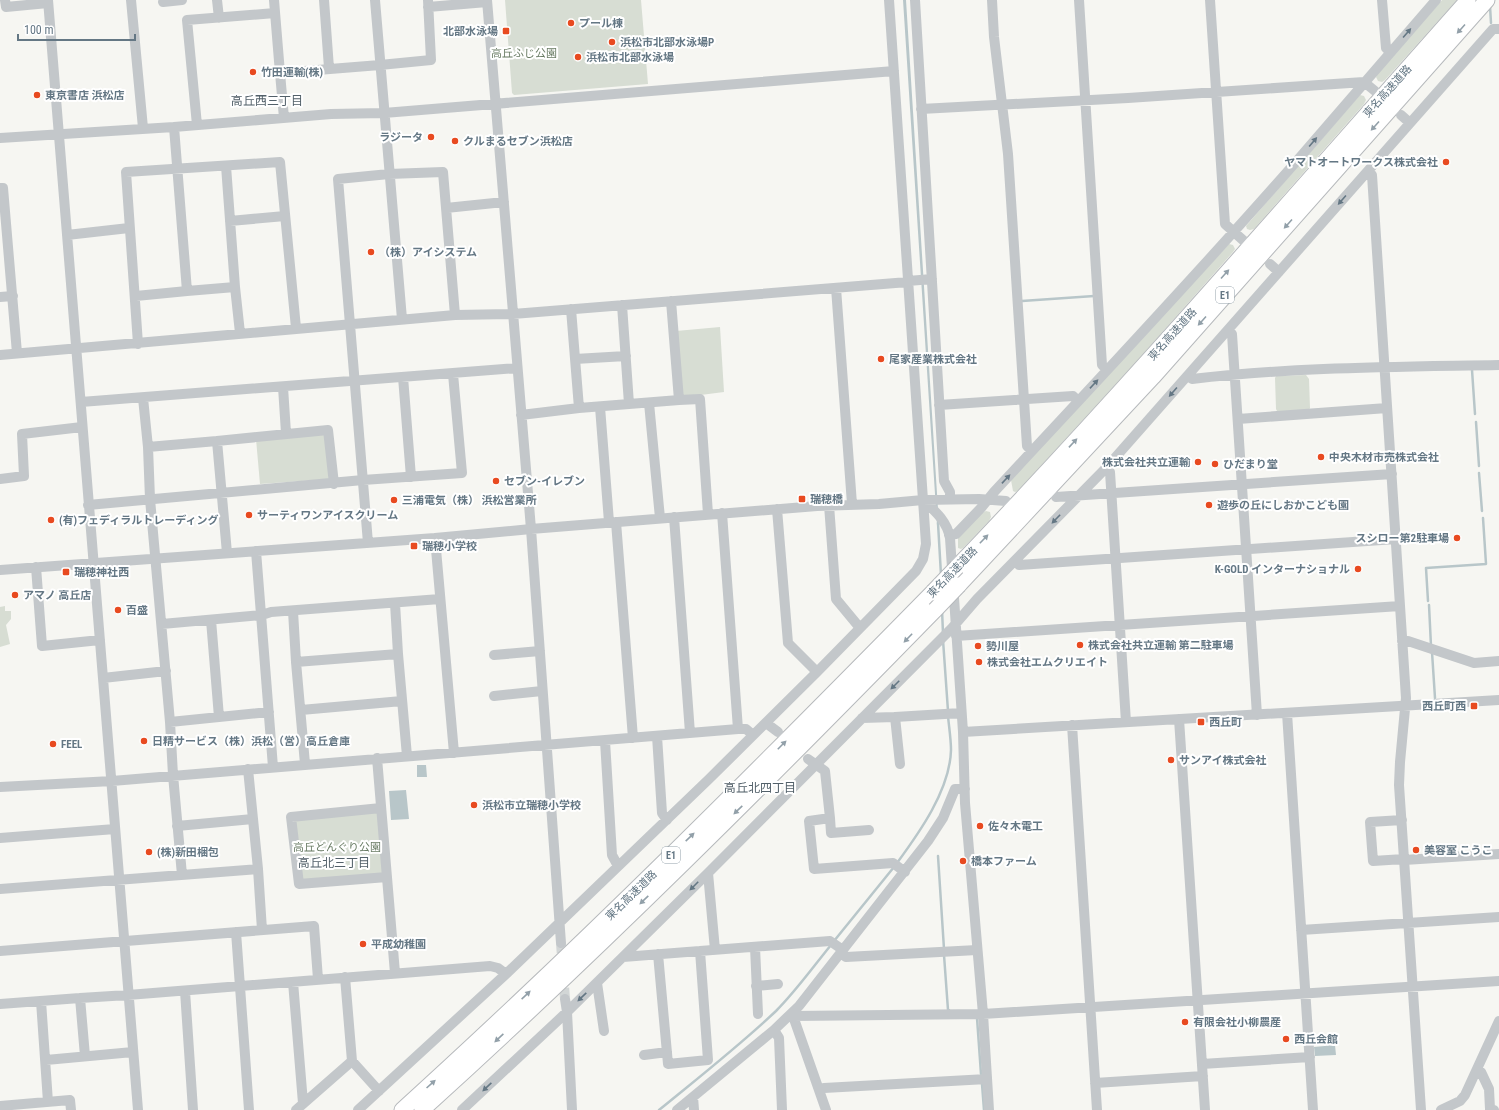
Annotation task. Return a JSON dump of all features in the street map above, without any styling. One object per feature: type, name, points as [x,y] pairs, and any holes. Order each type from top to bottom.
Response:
[{"type":"highway","name":"東名高速道路","points":[[402,1110],[609,916],[732,796],[958,567],[1142,368],[1468,0]]},
{"type":"highway","name":"東名高速道路","points":[[422,1110],[590,953],[742,806],[959,585],[1153,377],[1487,0]]},
{"type":"street","points":[[5,0],[6,8],[48,1],[88,505],[116,829],[118,879],[138,1110]]},
{"type":"street","points":[[131,0],[143,128]]},
{"type":"street","points":[[163,2],[182,0]]},
{"type":"street","points":[[217,0],[219,18]]},
{"type":"street","points":[[274,0],[284,118]]},
{"type":"street","points":[[324,0],[329,68]]},
{"type":"street","points":[[375,0],[402,319]]},
{"type":"street","points":[[358,1110],[506,974],[667,820],[817,672],[920,565],[926,544],[928,502],[894,71],[890,0]]},
{"type":"street","points":[[915,0],[930,279],[944,481],[950,492],[946,500]]},
{"type":"street","points":[[992,0],[994,37],[1008,154],[1027,446],[1032,451]]},
{"type":"street","points":[[1079,0],[1102,365],[1108,369]]},
{"type":"street","points":[[1210,0],[1224,224],[1244,241]]},
{"type":"street","points":[[1382,0],[1386,48],[1390,52]]},
{"type":"street","points":[[949,535],[956,534],[1108,369],[1294,164],[1436,0]]},
{"type":"street","points":[[280,73],[431,60],[428,4],[487,1],[531,529],[561,943]]},
{"type":"street","points":[[196,125],[187,20],[275,13]]},
{"type":"street","points":[[462,1110],[567,1012],[708,873],[812,762],[862,718],[942,637],[954,629],[1015,561],[1106,468],[1493,30],[1499,29]]},
{"type":"street","points":[[0,138],[174,127],[331,114],[384,112],[496,104],[894,71]]},
{"type":"street","points":[[920,109],[1364,82],[1375,92]]},
{"type":"street","points":[[1401,115],[1410,123]]},
{"type":"street","points":[[174,127],[187,291]]},
{"type":"street","points":[[138,344],[136,296],[129,228],[126,172],[280,162],[296,328]]},
{"type":"street","points":[[226,166],[240,333]]},
{"type":"street","points":[[1368,171],[1372,175],[1406,706],[1399,769],[1421,1110]]},
{"type":"street","points":[[368,543],[338,179],[389,174],[442,172],[455,315]]},
{"type":"street","points":[[0,188],[3,188],[17,353]]},
{"type":"street","points":[[446,208],[504,202]]},
{"type":"street","points":[[230,220],[285,216]]},
{"type":"street","points":[[67,235],[129,228]]},
{"type":"street","points":[[1270,264],[1279,272]]},
{"type":"street","points":[[0,355],[138,344],[240,333],[402,319],[455,315],[513,314],[930,279]]},
{"type":"street","points":[[136,296],[235,287]]},
{"type":"street","points":[[836,288],[852,504]]},
{"type":"street","points":[[0,297],[13,296]]},
{"type":"street","points":[[671,301],[678,400]]},
{"type":"street","points":[[622,305],[629,404]]},
{"type":"street","points":[[571,309],[579,408]]},
{"type":"street","points":[[1228,330],[1232,334],[1257,714]]},
{"type":"street","points":[[575,359],[626,356]]},
{"type":"street","points":[[1188,375],[1192,379],[1235,374],[1385,367],[1499,365]]},
{"type":"street","points":[[81,402],[517,368]]},
{"type":"street","points":[[88,505],[334,484],[364,480],[462,473],[453,374]]},
{"type":"street","points":[[403,377],[411,477]]},
{"type":"street","points":[[283,387],[286,433]]},
{"type":"street","points":[[939,405],[1073,396],[1078,401]]},
{"type":"street","points":[[143,398],[148,447],[150,499],[162,624],[182,875]]},
{"type":"street","points":[[521,415],[579,408],[700,399],[708,514]]},
{"type":"street","points":[[649,403],[660,518]]},
{"type":"street","points":[[600,407],[613,522],[633,738]]},
{"type":"street","points":[[1238,419],[1387,408]]},
{"type":"street","points":[[0,479],[24,476],[22,434],[82,427]]},
{"type":"street","points":[[148,447],[328,430],[334,484]]},
{"type":"street","points":[[218,441],[226,553]]},
{"type":"street","points":[[1106,468],[1110,472],[1112,494],[1126,722]]},
{"type":"street","points":[[1056,497],[1392,474]]},
{"type":"street","points":[[0,570],[435,538],[829,505],[928,502],[946,500],[1006,501]]},
{"type":"street","points":[[928,502],[944,521],[949,535],[954,629],[955,713],[963,732],[965,789],[989,1110]]},
{"type":"street","points":[[829,505],[836,599],[860,628]]},
{"type":"street","points":[[777,509],[788,643],[817,672]]},
{"type":"street","points":[[722,513],[738,729]]},
{"type":"street","points":[[674,517],[690,733]]},
{"type":"street","points":[[435,538],[454,753]]},
{"type":"street","points":[[1015,561],[1019,565],[1396,539]]},
{"type":"street","points":[[256,551],[273,767]]},
{"type":"street","points":[[36,567],[42,646],[100,640]]},
{"type":"street","points":[[162,624],[262,615],[271,612],[440,599]]},
{"type":"street","points":[[394,603],[407,756]]},
{"type":"street","points":[[954,629],[1120,624],[1400,606]]},
{"type":"street","points":[[293,611],[305,764]]},
{"type":"street","points":[[211,620],[220,717]]},
{"type":"street","points":[[1402,641],[1408,641],[1474,663],[1499,661]]},
{"type":"street","points":[[494,655],[540,650]]},
{"type":"street","points":[[296,662],[398,654]]},
{"type":"street","points":[[103,678],[166,671]]},
{"type":"street","points":[[494,696],[542,691]]},
{"type":"street","points":[[963,732],[1499,700]]},
{"type":"street","points":[[301,710],[402,701]]},
{"type":"street","points":[[170,722],[269,712]]},
{"type":"street","points":[[862,718],[955,713]]},
{"type":"street","points":[[1287,713],[1313,1110]]},
{"type":"street","points":[[895,717],[900,764]]},
{"type":"street","points":[[1179,719],[1205,1110]]},
{"type":"street","points":[[766,723],[778,732]]},
{"type":"street","points":[[1072,725],[1097,1110]]},
{"type":"street","points":[[0,788],[605,741],[738,729],[746,729],[754,735]]},
{"type":"street","points":[[657,736],[662,813],[667,820]]},
{"type":"street","points":[[605,741],[612,855],[618,866]]},
{"type":"street","points":[[377,758],[395,973]]},
{"type":"street","points":[[812,762],[825,771],[831,833],[869,830]]},
{"type":"street","points":[[248,769],[258,869],[262,930]]},
{"type":"street","points":[[677,1110],[792,1015],[900,868],[938,826],[955,789],[965,789]]},
{"type":"street","points":[[381,808],[291,818],[299,884],[387,877]]},
{"type":"street","points":[[830,818],[809,821],[814,869],[893,863],[900,868]]},
{"type":"street","points":[[177,826],[253,819]]},
{"type":"street","points":[[1402,820],[1370,822],[1372,860],[1499,854]]},
{"type":"street","points":[[0,838],[116,829]]},
{"type":"street","points":[[0,889],[258,869]]},
{"type":"street","points":[[708,873],[714,950]]},
{"type":"street","points":[[1301,930],[1499,917]]},
{"type":"street","points":[[0,951],[314,926],[318,979]]},
{"type":"street","points":[[236,932],[249,1110]]},
{"type":"street","points":[[623,957],[830,941],[841,950],[846,957],[977,950]]},
{"type":"street","points":[[755,947],[758,1014]]},
{"type":"street","points":[[658,954],[668,1064],[708,1060],[700,951]]},
{"type":"street","points":[[0,1004],[128,996],[318,979],[490,966],[498,968],[506,974]]},
{"type":"street","points":[[345,977],[352,1061],[380,1091]]},
{"type":"street","points":[[792,1015],[983,1014],[1499,980]]},
{"type":"street","points":[[293,982],[299,1107]]},
{"type":"street","points":[[597,983],[604,1031]]},
{"type":"street","points":[[756,986],[778,984]]},
{"type":"street","points":[[185,991],[193,1110]]},
{"type":"street","points":[[80,998],[85,1056]]},
{"type":"street","points":[[564,999],[567,1012],[572,1110]]},
{"type":"street","points":[[41,1001],[48,1102]]},
{"type":"street","points":[[792,1015],[826,1110]]},
{"type":"street","points":[[1441,1110],[1453,1105],[1465,1095],[1499,1020]]},
{"type":"street","points":[[774,1030],[779,1038],[782,1110]]},
{"type":"street","points":[[46,1060],[133,1052]]},
{"type":"street","points":[[644,1055],[667,1052]]},
{"type":"street","points":[[1202,1064],[1310,1057]]},
{"type":"street","points":[[299,1107],[352,1061]]},
{"type":"street","points":[[1477,1071],[1481,1072],[1489,1089],[1490,1108],[1494,1110]]},
{"type":"street","points":[[1095,1084],[1203,1076]]},
{"type":"street","points":[[819,1090],[824,1088],[987,1079]]},
{"type":"street","points":[[693,1097],[694,1110]]},
{"type":"street","points":[[0,1106],[70,1100],[71,1110]]},
{"type":"green space","name":"浜松市北部水泳場","points":[[505,0],[641,0],[648,84],[514,95],[512,93]]},
{"type":"green space","points":[[1442,0],[1457,0],[1385,80],[1382,82],[1378,81],[1376,77],[1378,73]]},
{"type":"green space","points":[[1360,95],[1364,96],[1366,100],[1364,104],[1254,229],[1247,229],[1246,226]]},
{"type":"green space","points":[[1229,244],[1233,245],[1235,249],[1233,252],[1136,362],[1018,491],[1013,491],[1011,480]]},
{"type":"green space","points":[[720,327],[724,392],[685,397],[681,393],[676,331]]},
{"type":"green space","points":[[1306,375],[1309,379],[1309,410],[1278,413],[1276,409],[1276,376]]},
{"type":"green space","points":[[325,432],[329,479],[260,484],[256,439]]},
{"type":"green space","points":[[986,511],[990,512],[991,517],[989,521],[963,548],[958,548],[958,538],[982,513]]},
{"type":"green space","points":[[5,606],[5,611],[11,611],[11,619],[6,625],[10,644],[0,647],[0,607]]},
{"type":"green space","name":"高丘どんぐり公園","points":[[380,810],[385,875],[301,882],[294,820]]},
{"type":"shaded area","points":[[903,0],[906,0],[939,525],[937,525]]},
{"type":"shaded area","points":[[417,765],[426,765],[427,777],[417,777]]},
{"type":"shaded area","points":[[406,790],[409,819],[391,820],[389,791]]},
{"type":"shaded area","points":[[1335,1045],[1336,1055],[1315,1056],[1314,1047]]},
{"type":"waterway","points":[[1490,6],[1491,23]]},
{"type":"waterway","points":[[1022,301],[1094,296]]},
{"type":"waterway","points":[[1472,370],[1475,414]]},
{"type":"waterway","points":[[1476,422],[1479,466]]},
{"type":"waterway","points":[[1479,473],[1482,511]]},
{"type":"waterway","points":[[1428,601],[1426,568],[1486,564],[1483,518]]},
{"type":"waterway","points":[[938,523],[941,575]]},
{"type":"waterway","points":[[1429,605],[1431,646]]},
{"type":"waterway","points":[[942,610],[943,633]]},
{"type":"waterway","points":[[943,640],[948,711]]},
{"type":"waterway","points":[[1432,652],[1435,698]]},
{"type":"waterway","points":[[897,863],[915,838],[932,810],[945,780],[951,750],[948,716]]},
{"type":"waterway","points":[[938,856],[944,949]]},
{"type":"waterway","points":[[834,941],[894,867]]},
{"type":"waterway","points":[[659,1110],[733,1049],[776,1011],[831,945]]},
{"type":"waterway","points":[[944,955],[949,1010]]},
{"type":"waterway","points":[[977,1018],[981,1074]]},
{"type":"waterway","points":[[982,1084],[984,1110]]},
{"type":"tunnel","points":[[561,943],[565,999]]},
{"type":"place","name":"プール棟","points":[[571,23]]},
{"type":"place","name":"北部水泳場","points":[[506,31]]},
{"type":"place","name":"浜松市北部水泳場P","points":[[612,42]]},
{"type":"place","name":"浜松市北部水泳場","points":[[578,57]]},
{"type":"place","name":"竹田運輸(株)","points":[[253,72]]},
{"type":"place","name":"東京書店 浜松店","points":[[37,95]]},
{"type":"place","name":"ラジータ","points":[[431,137]]},
{"type":"place","name":"クルまるセブン浜松店","points":[[455,141]]},
{"type":"place","name":"ヤマトオートワークス株式会社","points":[[1446,162]]},
{"type":"place","name":"（株）アイシステム","points":[[371,252]]},
{"type":"place","name":"尾家産業株式会社","points":[[881,359]]},
{"type":"place","name":"中央木材市売株式会社","points":[[1321,457]]},
{"type":"place","name":"株式会社共立運輸","points":[[1198,462]]},
{"type":"place","name":"ひだまり堂","points":[[1215,464]]},
{"type":"place","name":"セブン-イレブン","points":[[496,481]]},
{"type":"place","name":"瑞穂橋","points":[[802,499]]},
{"type":"place","name":"三浦電気（株） 浜松営業所","points":[[394,500]]},
{"type":"place","name":"遊歩の丘にしおかこども園","points":[[1209,505]]},
{"type":"place","name":"サーティワンアイスクリーム","points":[[249,515]]},
{"type":"place","name":"(有)フェディラルトレーディング","points":[[51,520]]},
{"type":"place","name":"スシロー第2駐車場","points":[[1457,538]]},
{"type":"place","name":"瑞穂小学校","points":[[414,546]]},
{"type":"place","name":"K-GOLD インターナショナル","points":[[1358,569]]},
{"type":"place","name":"瑞穂神社西","points":[[66,572]]},
{"type":"place","name":"アマノ 高丘店","points":[[15,595]]},
{"type":"place","name":"百盛","points":[[118,610]]},
{"type":"place","name":"株式会社共立運輸 第二駐車場","points":[[1080,645]]},
{"type":"place","name":"勢川屋","points":[[978,646]]},
{"type":"place","name":"株式会社エムクリエイト","points":[[979,662]]},
{"type":"place","name":"西丘町西","points":[[1474,706]]},
{"type":"place","name":"西丘町","points":[[1201,722]]},
{"type":"place","name":"日精サービス（株）浜松（営）高丘倉庫","points":[[144,741]]},
{"type":"place","name":"FEEL","points":[[53,744]]},
{"type":"place","name":"サンアイ株式会社","points":[[1171,760]]},
{"type":"place","name":"浜松市立瑞穂小学校","points":[[474,805]]},
{"type":"place","name":"佐々木電工","points":[[980,826]]},
{"type":"place","name":"美容室 こうこ","points":[[1416,850]]},
{"type":"place","name":"(株)新田梱包","points":[[149,852]]},
{"type":"place","name":"橋本ファーム","points":[[963,861]]},
{"type":"place","name":"平成幼稚園","points":[[363,944]]},
{"type":"place","name":"有限会社小柳農産","points":[[1185,1022]]},
{"type":"place","name":"西丘会館","points":[[1286,1039]]},
{"type":"district","name":"高丘西三丁目","points":[[267,101]]},
{"type":"district","name":"高丘北四丁目","points":[[760,788]]},
{"type":"district","name":"高丘北三丁目","points":[[334,863]]},
{"type":"park label","name":"高丘ふじ公園","points":[[524,53]]}]
